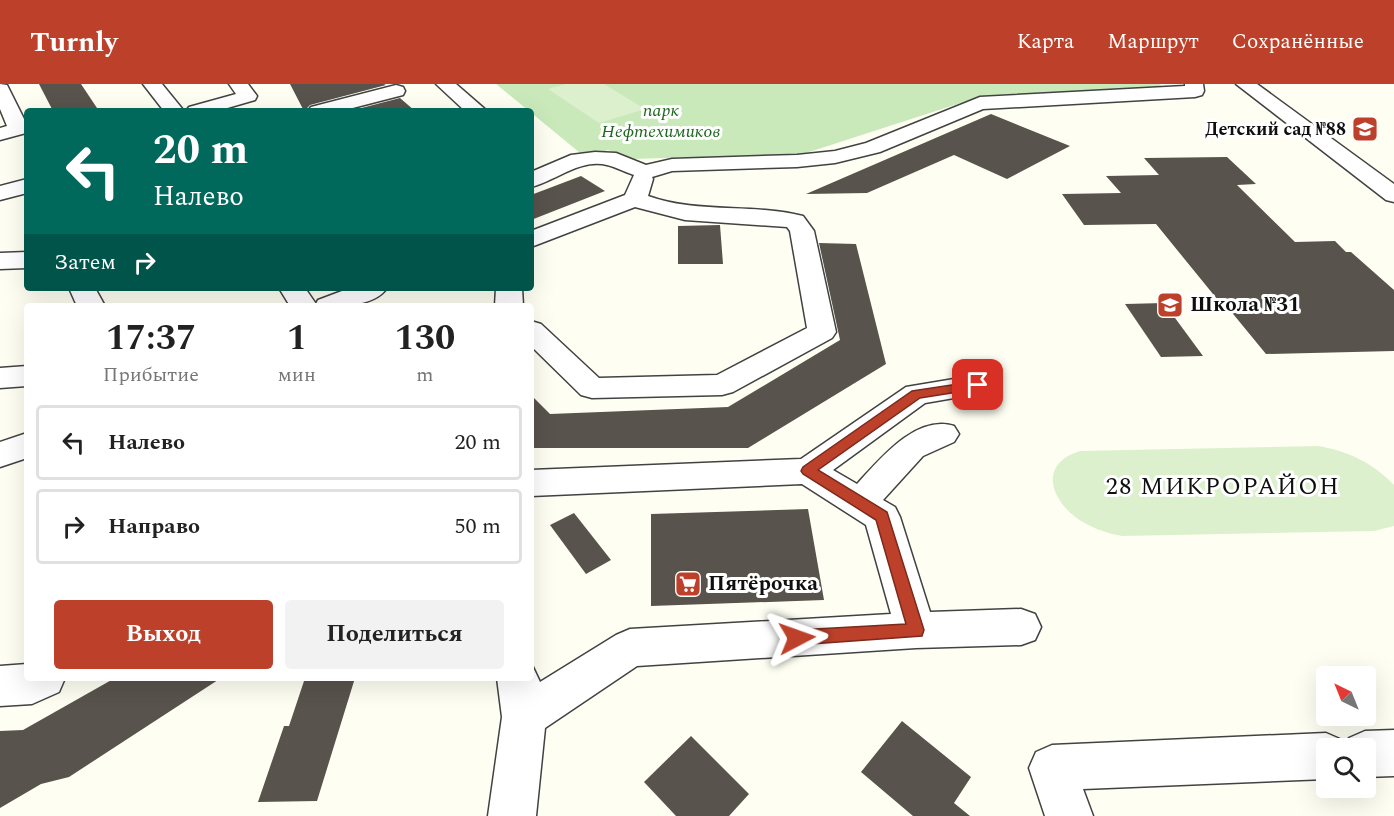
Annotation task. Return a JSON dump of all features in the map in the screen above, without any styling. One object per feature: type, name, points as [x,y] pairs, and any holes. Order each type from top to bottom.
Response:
[{"type":"street","points":[[152,84],[173,108]]},
{"type":"street","points":[[445,84],[473,108]]},
{"type":"street","points":[[534,179],[579,160],[595,158],[608,158],[645,172],[672,165],[797,161],[835,157],[873,148],[980,103],[1196,91],[1194,84]]},
{"type":"street","points":[[1245,84],[1394,195]]},
{"type":"street","points":[[0,89],[19,129],[0,134]]},
{"type":"street","points":[[176,108],[179,89]]},
{"type":"street","points":[[334,108],[396,91]]},
{"type":"street","points":[[207,108],[242,98]]},
{"type":"street","points":[[635,199],[645,172]]},
{"type":"street","points":[[0,193],[24,187]]},
{"type":"street","points":[[534,239],[635,199],[660,208],[694,214],[771,215],[795,221],[802,231],[822,332],[722,385],[592,388],[534,333]]},
{"type":"street","points":[[336,303],[366,291]]},
{"type":"street","points":[[0,378],[24,376]]},
{"type":"street","points":[[534,483],[808,471],[917,394],[978,385]]},
{"type":"street","points":[[860,503],[911,448],[943,434]]},
{"type":"street","points":[[0,455],[24,446]]},
{"type":"street","points":[[808,471],[882,517],[916,630]]},
{"type":"street","points":[[512,816],[521,697],[630,648],[916,630],[1021,627]]},
{"type":"street","points":[[0,686],[32,684],[38,681]]},
{"type":"street","points":[[1376,754],[1394,753]]},
{"type":"street","points":[[1069,816],[1052,768],[1316,756]]},
{"type":"green space","name":"парк Нефтехимиков","points":[[496,84],[1159,84],[1164,88],[1114,90],[1119,96],[973,99],[803,154],[631,159],[608,150],[585,157],[534,115],[534,108],[525,108]]},
{"type":"green space","points":[[566,84],[604,84],[645,109],[599,123],[548,89]]},
{"type":"green space","points":[[1318,446],[1340,451],[1369,464],[1394,485],[1394,526],[1374,531],[1122,536],[1097,529],[1075,517],[1054,490],[1054,471],[1059,463],[1067,456],[1080,451]]},
{"type":"building","points":[[39,84],[81,84],[97,108],[51,108]]},
{"type":"building","points":[[290,84],[386,85],[310,105],[307,108],[302,108]]},
{"type":"building","points":[[400,98],[412,108],[362,108]]},
{"type":"building","points":[[991,114],[1070,146],[1007,179],[954,155],[867,193],[806,194]]},
{"type":"building","points":[[1227,157],[1256,184],[1237,185],[1295,242],[1335,241],[1394,290],[1394,351],[1266,354],[1229,309],[1226,310],[1156,224],[1084,225],[1062,194],[1121,193],[1106,176],[1159,175],[1144,158]]},
{"type":"building","points":[[581,176],[605,191],[534,219],[534,194]]},
{"type":"building","points":[[720,225],[723,264],[678,264],[678,226]]},
{"type":"building","points":[[819,243],[856,244],[886,364],[748,448],[534,448],[534,398],[550,414],[728,407],[840,340]]},
{"type":"building","points":[[1164,303],[1203,356],[1161,357],[1125,304]]},
{"type":"building","points":[[808,509],[824,600],[651,606],[651,514]]},
{"type":"building","points":[[574,513],[611,560],[586,574],[550,525]]},
{"type":"building","points":[[110,681],[216,681],[69,777],[41,784],[0,808],[0,731],[23,730]]},
{"type":"building","points":[[304,681],[354,681],[317,801],[258,802],[284,726],[289,726]]},
{"type":"building","points":[[902,721],[971,777],[954,803],[970,816],[913,816],[861,772]]},
{"type":"building","points":[[691,736],[749,794],[729,816],[676,816],[644,782]]},
{"type":"place","name":"Детский сад №88","points":[[1365,129]]},
{"type":"place","name":"Школа №31","points":[[1170,305]]},
{"type":"place","name":"Пятёрочка","points":[[688,584]]},
{"type":"district","name":"28 МИКРОРАЙОН","points":[[1223,487]]},
{"type":"route","points":[[797,638],[916,630],[882,517],[808,471],[917,394],[978,385]]}]
